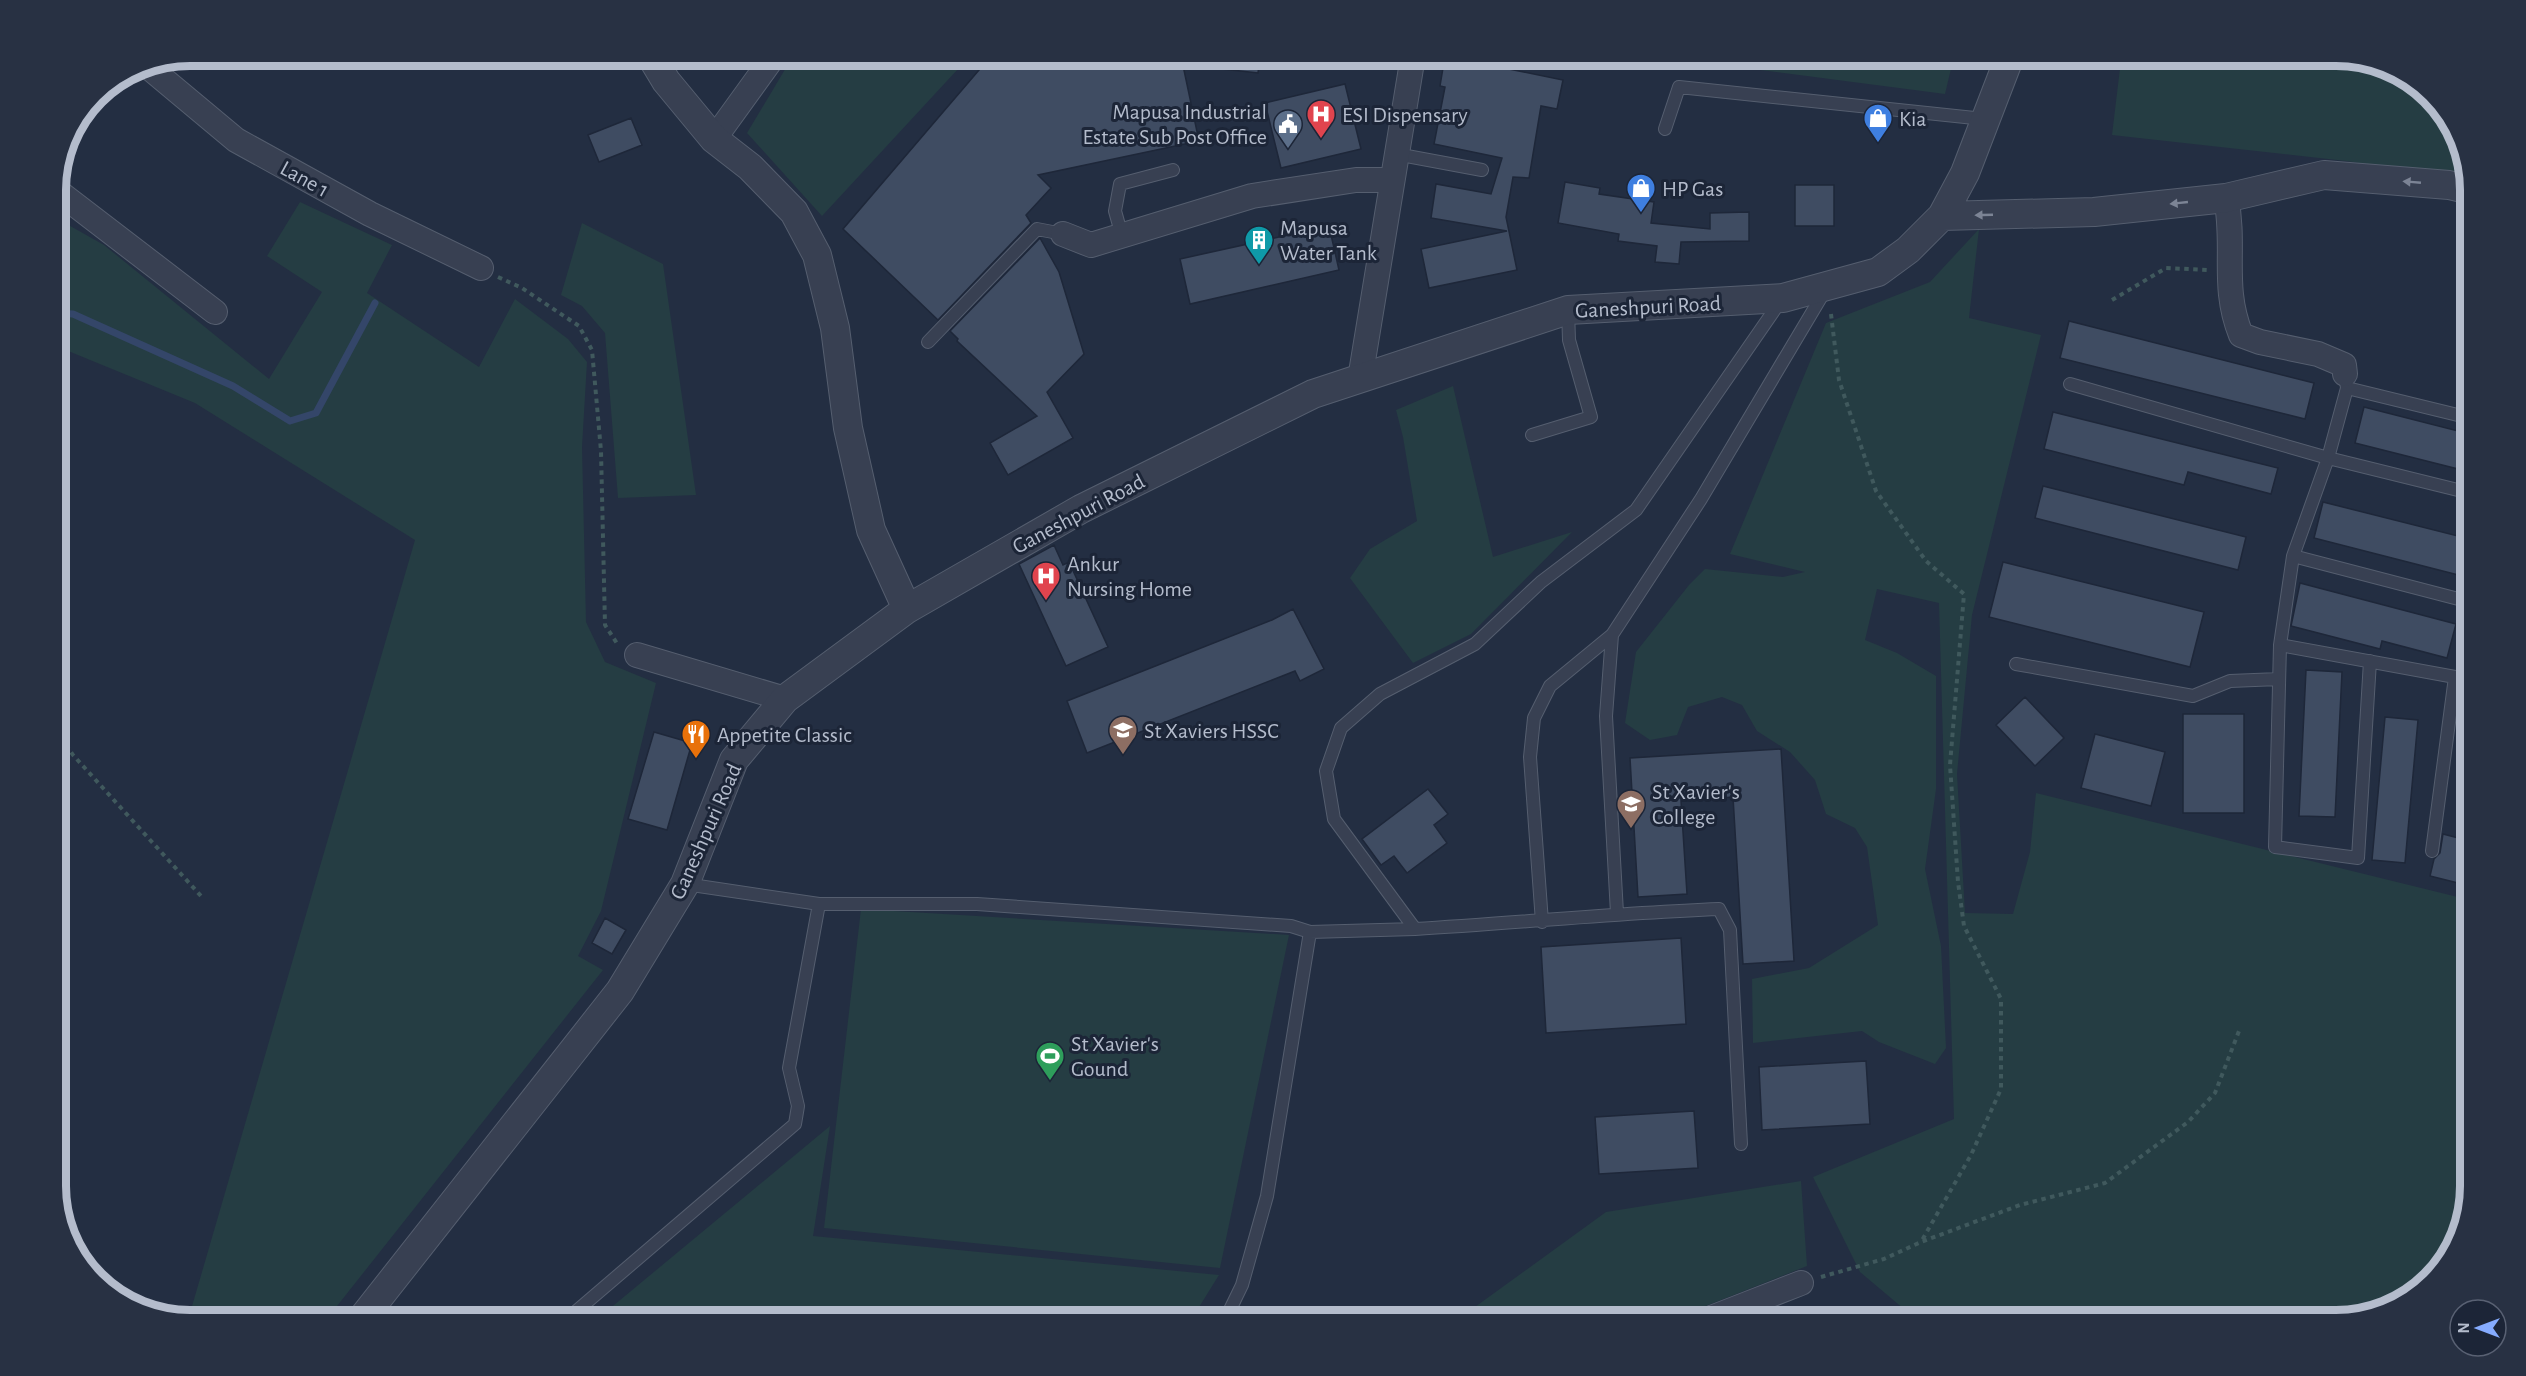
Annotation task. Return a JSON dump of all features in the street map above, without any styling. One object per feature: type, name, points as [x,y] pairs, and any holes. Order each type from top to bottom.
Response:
[{"type":"street","points":[[657,66],[666,81],[714,139],[750,167],[794,212],[817,255],[835,328],[848,428],[871,530],[907,609]]},
{"type":"street","points":[[714,139],[767,66]]},
{"type":"street","points":[[1360,379],[1411,66]]},
{"type":"street","name":"Ganeshpuri Road","points":[[369,1310],[620,991],[685,884],[734,760],[784,699],[907,609],[1081,509],[1313,394],[1568,310],[1829,297],[1878,272],[1908,250],[1942,216],[1965,173],[2006,66]]},
{"type":"street","name":"Lane 1","points":[[154,72],[236,140],[370,214],[481,268]]},
{"type":"street","points":[[1942,216],[2094,212],[2226,198],[2324,175],[2460,188]]},
{"type":"street","points":[[1063,234],[1091,245],[1252,196],[1356,180],[1391,180]]},
{"type":"street","points":[[66,198],[215,312]]},
{"type":"street","points":[[2226,198],[2230,220],[2229,288],[2234,318],[2241,335],[2260,342],[2318,354],[2344,365],[2346,381]]},
{"type":"street","points":[[637,656],[784,699]]},
{"type":"street","points":[[1732,1310],[1801,1283]]},
{"type":"lane","points":[[1665,129],[1679,87],[1984,119]]},
{"type":"lane","points":[[1396,154],[1482,171]]},
{"type":"lane","points":[[1122,236],[1115,211],[1120,184],[1173,170]]},
{"type":"lane","points":[[928,342],[1037,229],[1063,234]]},
{"type":"lane","points":[[1542,922],[1530,757],[1534,718],[1550,686],[1612,634],[1829,297]]},
{"type":"lane","points":[[1415,929],[1334,819],[1326,771],[1341,728],[1380,694],[1475,644],[1542,582],[1636,510],[1783,298]]},
{"type":"lane","points":[[1532,435],[1591,417],[1569,340],[1568,310]]},
{"type":"lane","points":[[2370,661],[2358,858],[2275,847],[2280,645],[2293,556],[2328,459],[2346,381],[2460,415]]},
{"type":"lane","points":[[2070,384],[2328,459],[2460,491]]},
{"type":"lane","points":[[2293,556],[2460,599]]},
{"type":"lane","points":[[1612,634],[1606,716],[1617,913]]},
{"type":"lane","points":[[2280,645],[2455,677],[2432,851]]},
{"type":"lane","points":[[2016,664],[2193,696],[2230,681],[2279,679]]},
{"type":"lane","points":[[685,884],[819,904],[977,904],[1291,926],[1310,932],[1542,922],[1617,913],[1719,909],[1730,930],[1741,1144]]},
{"type":"lane","points":[[578,1310],[795,1124],[798,1106],[789,1068],[819,904]]},
{"type":"lane","points":[[1230,1310],[1242,1284],[1267,1196],[1310,932]]},
{"type":"path","points":[[481,268],[522,288],[579,326],[592,350],[601,451],[605,625],[618,645],[637,656]]},
{"type":"path","points":[[2112,300],[2166,268],[2229,271]]},
{"type":"path","points":[[1829,297],[1839,380],[1876,491],[1926,561],[1964,594],[1950,765],[1958,882],[1964,926],[2001,999],[2001,1089],[1971,1155],[1921,1242]]},
{"type":"path","points":[[66,745],[201,896]]},
{"type":"path","points":[[1801,1283],[1884,1259],[1921,1242],[2020,1205],[2104,1183],[2188,1122],[2215,1093],[2240,1031]]},
{"type":"green space","points":[[787,66],[961,66],[822,216],[747,133]]},
{"type":"green space","points":[[1729,66],[1952,66],[1945,94]]},
{"type":"green space","points":[[2120,66],[2201,66],[2254,70],[2352,67],[2391,79],[2405,87],[2429,108],[2447,135],[2456,161],[2458,177],[2346,161],[2112,135]]},
{"type":"green space","points":[[300,202],[392,245],[367,293],[479,367],[515,299],[568,339],[587,362],[582,447],[586,622],[605,662],[656,683],[601,911],[578,956],[603,970],[334,1310],[191,1310],[415,540],[195,403],[66,350],[66,224],[104,245],[269,379],[322,292],[267,256]]},
{"type":"green space","points":[[582,223],[663,264],[696,495],[618,498],[605,333],[582,306],[561,295]]},
{"type":"green space","points":[[1979,229],[1969,318],[2041,335],[1972,615],[1957,774],[1965,913],[2013,914],[2030,852],[2036,793],[2460,898],[2460,1186],[2458,1210],[2447,1241],[2429,1268],[2405,1289],[2383,1301],[2368,1306],[2336,1310],[1905,1310],[1860,1272],[1813,1177],[1954,1119],[1939,603],[1877,589],[1865,640],[1897,653],[1936,676],[1936,789],[1925,869],[1941,946],[1946,1048],[1935,1064],[1879,1042],[1862,1031],[1753,1043],[1752,979],[1809,968],[1878,925],[1867,847],[1855,828],[1826,814],[1815,780],[1790,752],[1757,731],[1742,705],[1722,697],[1688,707],[1677,735],[1650,740],[1625,723],[1636,652],[1689,585],[1705,569],[1783,577],[1805,572],[1730,554],[1826,323],[1930,282]]},
{"type":"green space","points":[[1453,386],[1493,557],[1572,532],[1471,634],[1413,663],[1350,578],[1370,549],[1417,521],[1403,437],[1396,410]]},
{"type":"green space","name":"St Xavier's Gound","points":[[861,909],[1289,935],[1220,1268],[824,1228]]},
{"type":"green space","points":[[830,1126],[813,1236],[1219,1275],[1197,1310],[608,1310]]},
{"type":"green space","points":[[1801,1181],[1807,1266],[1695,1310],[1471,1310],[1606,1212]]},
{"type":"building","points":[[982,66],[1183,66],[1199,141],[1038,175],[1051,188],[1026,215],[1031,223],[938,320],[843,229]]},
{"type":"building","points":[[1205,66],[1259,66],[1258,73]]},
{"type":"building","points":[[1443,66],[1494,66],[1563,80],[1557,109],[1541,106],[1529,178],[1513,177],[1506,217],[1517,270],[1429,288],[1421,249],[1507,231],[1431,218],[1436,184],[1491,194],[1502,158],[1434,144],[1445,87],[1440,86]]},
{"type":"building","points":[[1345,84],[1361,149],[1281,168],[1265,103]]},
{"type":"building","points":[[631,118],[642,145],[599,162],[588,135]]},
{"type":"building","points":[[1565,182],[1600,188],[1599,194],[1654,202],[1651,223],[1710,229],[1710,213],[1749,212],[1749,241],[1681,242],[1679,264],[1655,262],[1657,246],[1618,241],[1619,234],[1558,223]]},
{"type":"building","points":[[1795,185],[1834,185],[1834,226],[1795,226]]},
{"type":"building","name":"Mapusa Water Tank","points":[[1329,226],[1339,270],[1190,304],[1180,259]]},
{"type":"building","points":[[1040,238],[1059,272],[1084,354],[1047,392],[1073,438],[1008,475],[990,443],[1037,416],[957,341],[958,339],[950,331]]},
{"type":"building","points":[[2069,321],[2314,383],[2305,419],[2060,358]]},
{"type":"building","points":[[2364,407],[2460,431],[2460,469],[2355,443]]},
{"type":"building","points":[[2053,412],[2278,468],[2271,494],[2188,472],[2184,485],[2044,449]]},
{"type":"building","points":[[2043,486],[2246,537],[2238,570],[2035,518]]},
{"type":"building","points":[[2323,502],[2460,536],[2460,575],[2314,538]]},
{"type":"building","points":[[1054,545],[1063,565],[1069,562],[1108,647],[1066,666],[1019,564]]},
{"type":"building","points":[[2003,562],[2204,612],[2190,667],[1989,617]]},
{"type":"building","points":[[2300,583],[2456,624],[2447,658],[2382,641],[2380,649],[2291,626]]},
{"type":"building","points":[[1293,609],[1324,669],[1300,681],[1295,671],[1087,753],[1067,701],[1272,620]]},
{"type":"building","points":[[2306,670],[2342,672],[2335,817],[2299,816]]},
{"type":"building","points":[[2025,697],[2064,738],[2035,766],[1996,725]]},
{"type":"building","points":[[2183,714],[2244,714],[2244,813],[2183,813]]},
{"type":"building","points":[[2385,717],[2418,720],[2405,863],[2372,860]]},
{"type":"building","points":[[654,732],[692,743],[667,830],[628,819]]},
{"type":"building","points":[[2095,734],[2165,752],[2151,806],[2081,788]]},
{"type":"building","points":[[1781,749],[1794,961],[1743,964],[1733,797],[1681,801],[1687,894],[1638,897],[1630,758]]},
{"type":"building","points":[[1428,789],[1448,814],[1434,825],[1447,843],[1407,873],[1394,856],[1381,865],[1362,839]]},
{"type":"building","points":[[2443,834],[2460,838],[2460,884],[2430,876],[2434,859],[2440,853]]},
{"type":"building","points":[[605,918],[626,930],[612,954],[592,943]]},
{"type":"building","points":[[1681,938],[1686,1024],[1546,1033],[1541,947]]},
{"type":"building","points":[[1866,1061],[1870,1124],[1762,1130],[1759,1067]]},
{"type":"building","points":[[1694,1111],[1698,1168],[1599,1174],[1595,1117]]},
{"type":"waterway","points":[[66,314],[73,314],[233,386],[290,421],[316,413],[375,303]]},
{"type":"place","name":"ESI Dispensary","points":[[1321,140]]},
{"type":"place","name":"Kia","points":[[1878,144]]},
{"type":"place","name":"Mapusa Industrial Estate Sub Post Office","points":[[1288,150]]},
{"type":"place","name":"HP Gas","points":[[1641,214]]},
{"type":"place","name":"Mapusa Water Tank","points":[[1259,266]]},
{"type":"place","name":"Ankur Nursing Home","points":[[1046,602]]},
{"type":"place","name":"St Xaviers HSSC","points":[[1123,756]]},
{"type":"place","name":"Appetite Classic","points":[[696,760]]},
{"type":"place","name":"St Xavier's College","points":[[1631,830]]},
{"type":"place","name":"St Xavier's Gound","points":[[1050,1082]]}]
